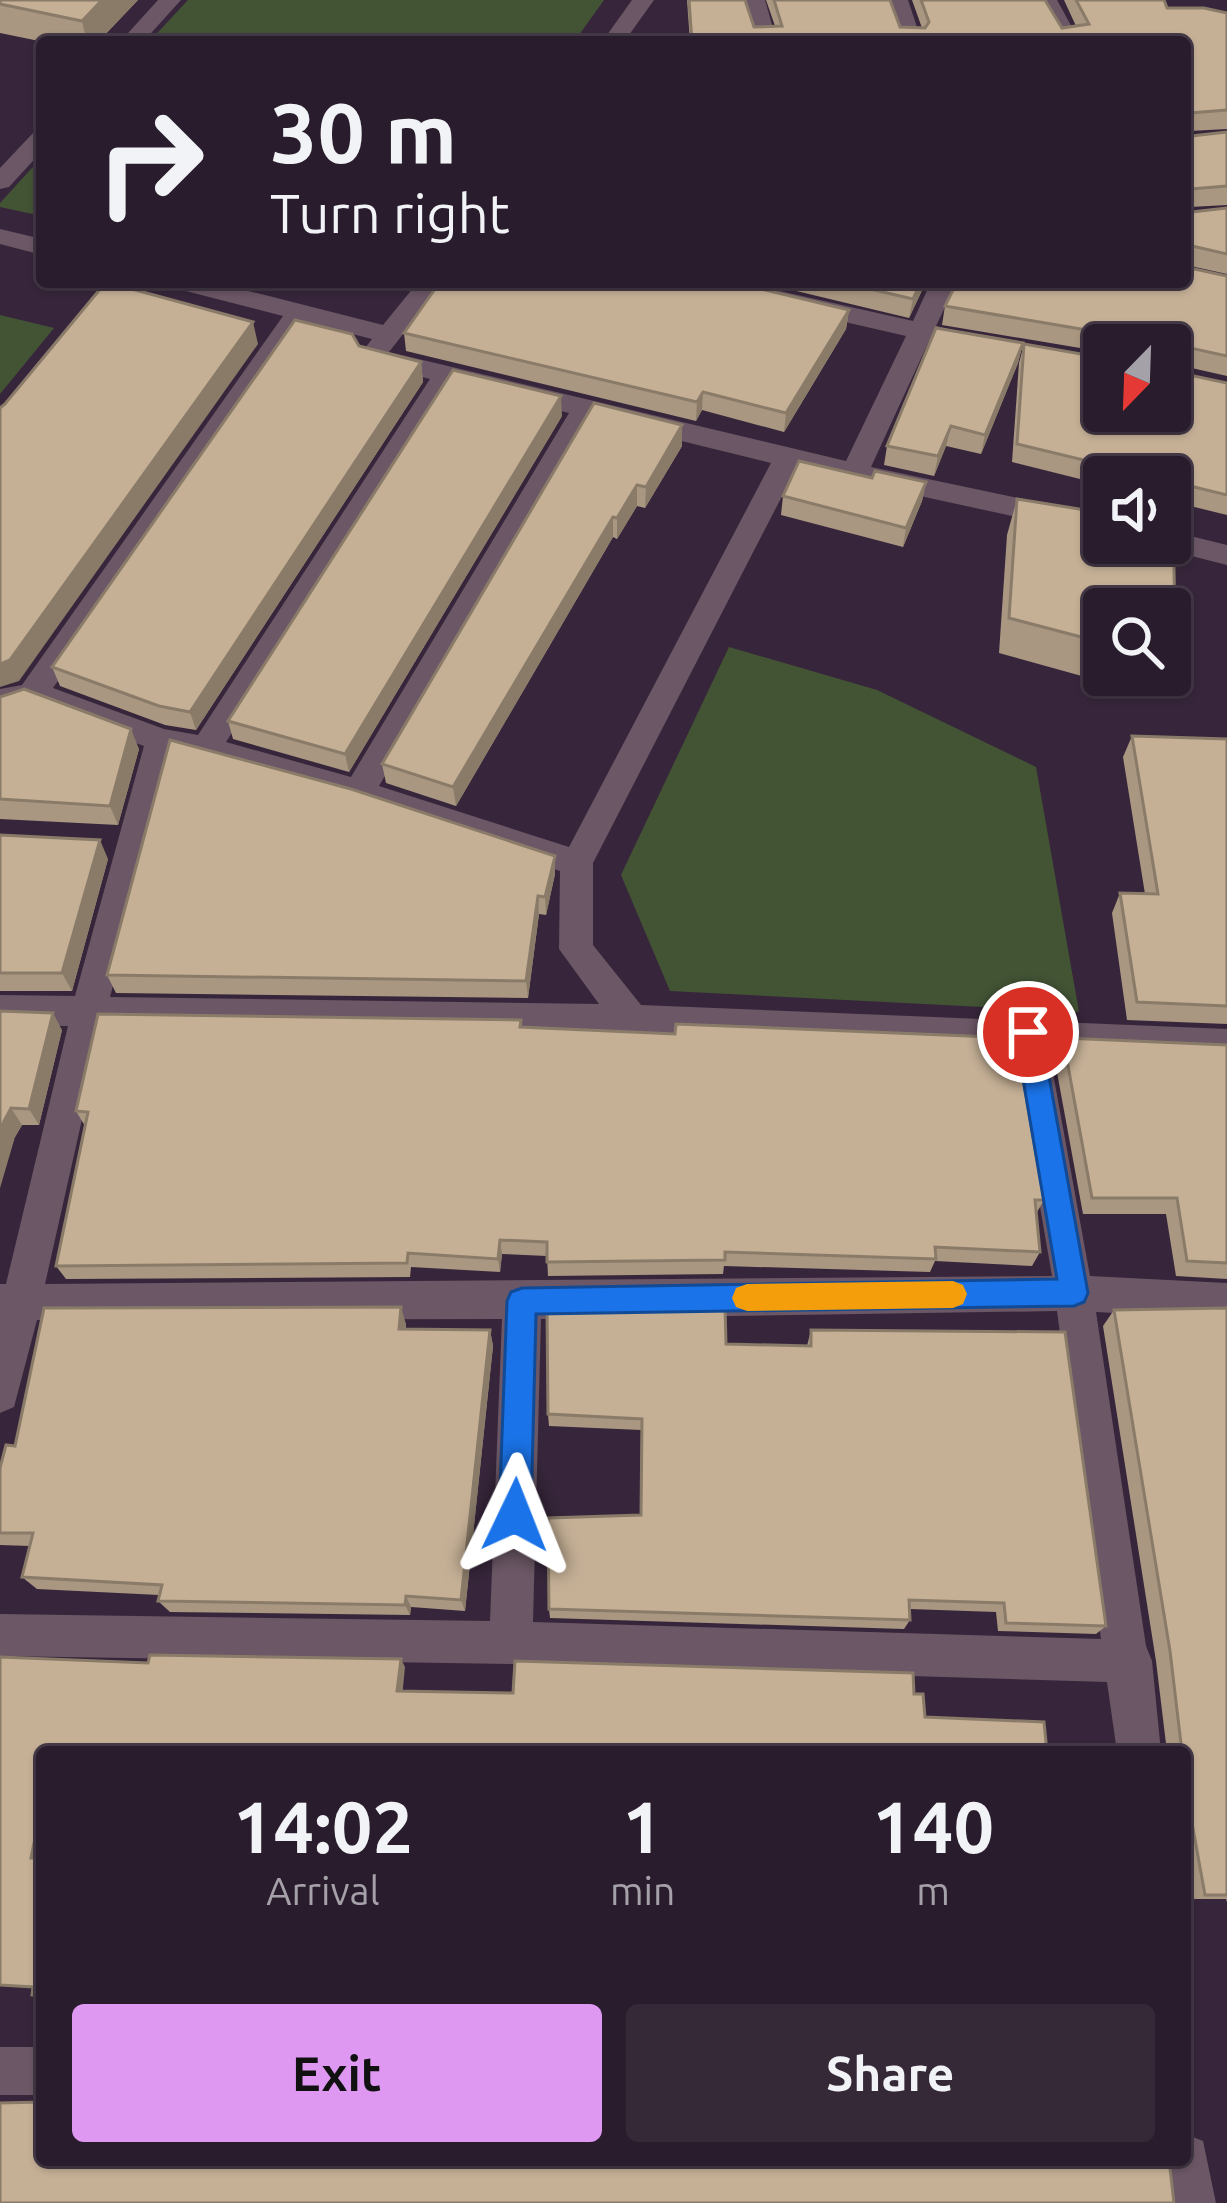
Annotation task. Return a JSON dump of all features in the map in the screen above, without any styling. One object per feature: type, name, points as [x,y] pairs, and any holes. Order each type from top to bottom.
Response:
[{"type":"street","points":[[137,36],[170,0]]},
{"type":"street","points":[[617,36],[643,0]]},
{"type":"street","points":[[754,0],[764,36]]},
{"type":"street","points":[[897,0],[909,36]]},
{"type":"street","points":[[1046,0],[1066,36]]},
{"type":"street","points":[[0,182],[36,143]]},
{"type":"street","points":[[0,236],[36,245]]},
{"type":"street","points":[[207,288],[299,311],[446,376],[788,458],[1083,521]]},
{"type":"street","points":[[380,346],[426,288]]},
{"type":"street","points":[[731,288],[922,334],[1013,350]]},
{"type":"street","points":[[855,472],[941,288]]},
{"type":"street","points":[[0,700],[9,702],[33,693],[299,311]]},
{"type":"street","points":[[206,748],[446,376]]},
{"type":"street","points":[[359,791],[584,410]]},
{"type":"street","points":[[632,1019],[576,949],[577,863],[788,458]]},
{"type":"street","points":[[1191,547],[1227,555]]},
{"type":"street","points":[[33,693],[161,740],[359,791],[577,863]]},
{"type":"street","points":[[0,1394],[11,1302],[88,1010],[120,842],[161,740]]},
{"type":"street","points":[[0,1010],[632,1019],[1028,1032],[1227,1044]]},
{"type":"street","points":[[1028,1032],[1074,1293],[1130,1661],[1138,1746]]},
{"type":"street","points":[[11,1302],[1074,1293],[1227,1301]]},
{"type":"street","points":[[511,1643],[522,1301]]},
{"type":"street","points":[[0,1635],[511,1643],[1130,1661]]},
{"type":"street","points":[[0,2071],[36,2071]]},
{"type":"street","points":[[1186,2166],[1191,2203]]},
{"type":"green space","points":[[188,0],[604,0],[578,36],[155,36]]},
{"type":"green space","points":[[36,164],[36,215],[0,207]]},
{"type":"green space","points":[[0,315],[54,328],[0,394]]},
{"type":"green space","points":[[729,647],[877,690],[1036,767],[1079,1012],[670,991],[621,875]]},
{"type":"building","points":[[0,0],[102,0],[82,21],[0,4]]},
{"type":"building","points":[[689,0],[745,0],[754,27],[782,26],[774,0],[890,0],[900,27],[925,28],[929,22],[921,0],[1045,0],[1062,28],[1089,24],[1076,0],[1164,0],[1167,8],[1227,13],[1227,110],[1191,113],[1191,36],[692,36]]},
{"type":"building","points":[[1227,132],[1227,186],[1191,189],[1191,136]]},
{"type":"building","points":[[1227,208],[1227,254],[1192,246],[1191,212]]},
{"type":"building","points":[[1191,268],[1227,276],[1227,356],[1191,348],[1191,324],[1083,324],[1083,329],[945,306],[954,288],[1191,288]]},
{"type":"building","points":[[101,288],[128,288],[253,322],[10,660],[0,664],[0,408]]},
{"type":"building","points":[[436,288],[757,288],[849,310],[786,413],[703,392],[697,402],[404,333]]},
{"type":"building","points":[[866,288],[918,288],[913,299]]},
{"type":"building","points":[[295,320],[352,334],[359,346],[421,362],[190,712],[159,706],[52,667]]},
{"type":"building","points":[[936,328],[1023,343],[985,435],[951,426],[938,456],[887,446]]},
{"type":"building","points":[[1024,344],[1083,354],[1083,432],[1191,432],[1191,375],[1227,383],[1227,495],[1191,486],[1191,456],[1083,456],[1083,460],[1017,444]]},
{"type":"building","points":[[453,370],[561,396],[345,754],[228,721]]},
{"type":"building","points":[[594,403],[682,425],[646,487],[637,485],[617,518],[613,517],[453,787],[382,764]]},
{"type":"building","points":[[799,461],[872,478],[875,471],[926,482],[906,528],[783,496]]},
{"type":"building","points":[[1017,499],[1083,510],[1083,564],[1174,564],[1174,588],[1083,588],[1083,637],[1009,618]]},
{"type":"building","points":[[24,689],[131,729],[110,806],[0,799],[0,697]]},
{"type":"building","points":[[1132,736],[1227,739],[1227,1006],[1137,1002],[1120,893],[1158,894]]},
{"type":"building","points":[[170,740],[351,789],[555,856],[545,897],[538,896],[526,981],[107,975]]},
{"type":"building","points":[[0,835],[100,840],[62,973],[0,973]]},
{"type":"building","points":[[0,1011],[53,1013],[29,1109],[11,1108],[0,1133]]},
{"type":"building","points":[[98,1014],[521,1020],[520,1027],[675,1034],[676,1024],[1016,1038],[1044,1200],[1035,1200],[1040,1252],[935,1247],[936,1259],[725,1252],[725,1260],[547,1262],[547,1242],[500,1240],[498,1259],[408,1253],[407,1263],[56,1266],[88,1112],[76,1111]]},
{"type":"building","points":[[1063,1038],[1227,1045],[1227,1263],[1187,1261],[1177,1198],[1092,1198]]},
{"type":"building","points":[[401,1307],[399,1329],[490,1330],[461,1600],[406,1596],[405,1605],[158,1601],[162,1585],[22,1577],[33,1533],[0,1533],[0,1468],[6,1445],[15,1446],[44,1308]]},
{"type":"building","points":[[725,1307],[726,1344],[811,1346],[811,1330],[1065,1332],[1106,1626],[1006,1623],[1004,1603],[909,1600],[910,1620],[549,1609],[548,1518],[641,1515],[642,1419],[548,1414],[547,1310]]},
{"type":"building","points":[[1227,1308],[1227,1895],[1205,1895],[1191,1818],[1191,1746],[1181,1746],[1114,1310]]},
{"type":"building","points":[[150,1655],[401,1659],[397,1691],[513,1693],[515,1661],[913,1673],[914,1694],[923,1694],[925,1717],[1044,1722],[1046,1746],[36,1746],[36,1833],[31,1858],[36,1858],[36,1995],[32,1995],[33,1987],[0,1985],[0,1657],[148,1663]]},
{"type":"building","points":[[36,2102],[36,2166],[1170,2166],[1174,2203],[0,2203],[0,2103]]},
{"type":"slow traffic","points":[[747,1298],[953,1294]]},
{"type":"route","points":[[515,1515],[522,1301],[1074,1293],[1028,1032]]}]
